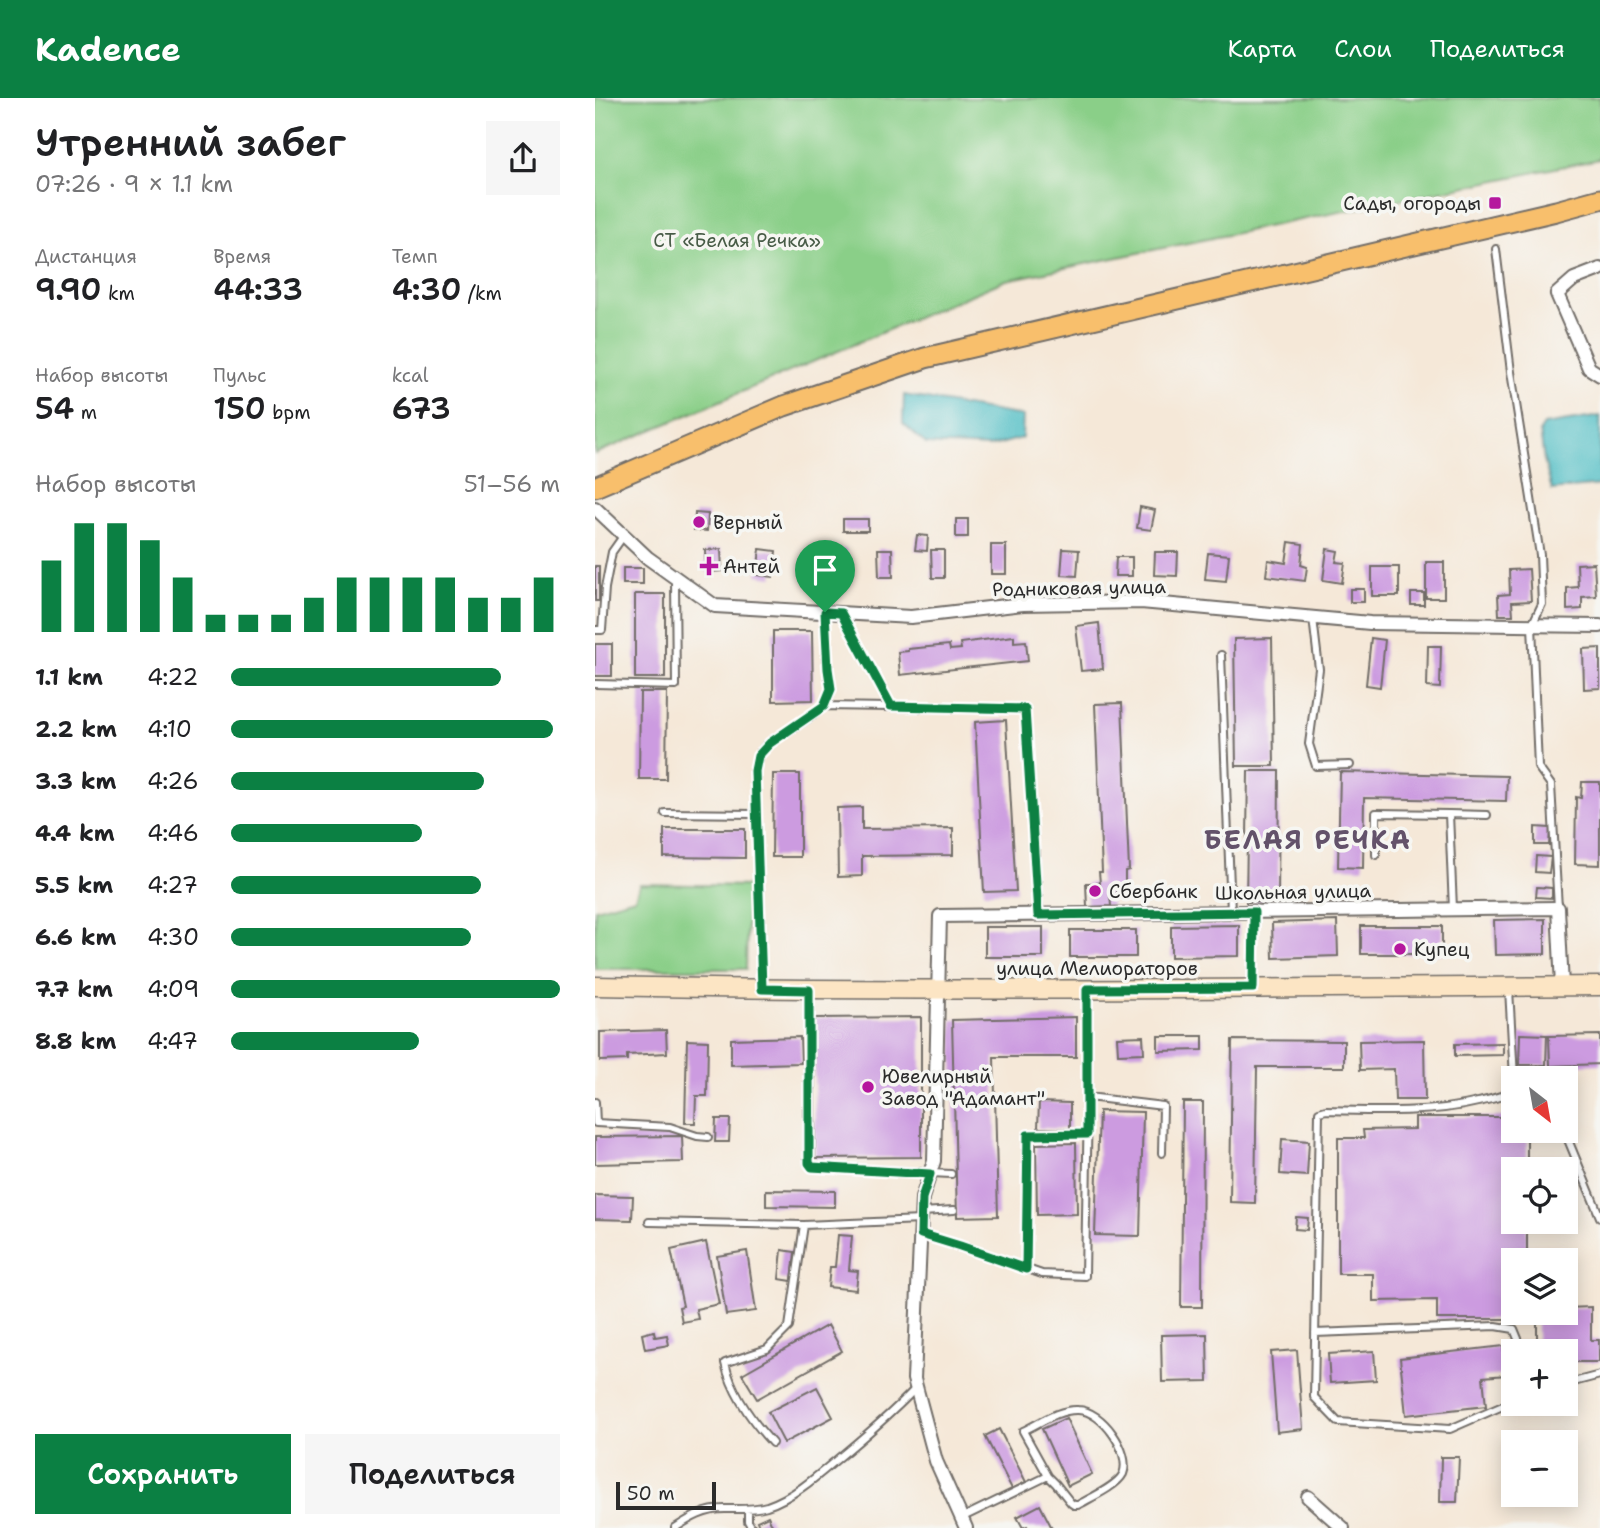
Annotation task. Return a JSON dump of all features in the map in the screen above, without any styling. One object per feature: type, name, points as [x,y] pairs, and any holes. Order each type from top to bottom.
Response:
[{"type":"main road","points":[[595,487],[784,406],[925,358],[1600,199]]},
{"type":"street","points":[[1600,269],[1574,279],[1557,294],[1589,368],[1600,375]]},
{"type":"street","name":"Родниковая улица","points":[[595,508],[648,558],[715,606],[911,617],[1023,604],[1141,602],[1370,624],[1600,626]]},
{"type":"street","points":[[1558,908],[1562,986]]},
{"type":"street","name":"Школьная улица","points":[[937,990],[940,916],[1558,908]]},
{"type":"street","name":"улица Мелиораторов","points":[[595,986],[809,990],[1600,986]]},
{"type":"street","points":[[937,990],[934,1161],[922,1198],[914,1379],[936,1461],[963,1523]]},
{"type":"street","points":[[1308,1497],[1343,1528]]},
{"type":"lane","points":[[1496,249],[1511,372],[1540,555],[1542,604],[1532,625],[1538,767],[1551,785],[1558,908]]},
{"type":"lane","points":[[595,630],[602,630],[605,588],[612,552],[624,535]]},
{"type":"lane","points":[[595,684],[676,685],[675,578]]},
{"type":"lane","points":[[762,989],[755,771],[761,751],[824,706],[831,689],[825,612]]},
{"type":"lane","points":[[841,613],[891,706]]},
{"type":"lane","points":[[1313,618],[1319,669],[1308,744],[1315,766],[1350,765]]},
{"type":"lane","points":[[1221,655],[1231,912]]},
{"type":"lane","points":[[824,706],[1025,709],[1038,915]]},
{"type":"lane","points":[[665,813],[757,814]]},
{"type":"lane","points":[[1376,855],[1376,813],[1487,815]]},
{"type":"lane","points":[[1449,814],[1454,909]]},
{"type":"lane","points":[[1253,988],[1254,912]]},
{"type":"lane","points":[[1509,987],[1513,1066]]},
{"type":"lane","points":[[921,1234],[1042,1275],[1085,1276],[1087,989]]},
{"type":"lane","points":[[809,990],[809,1163],[812,1167],[951,1174]]},
{"type":"lane","points":[[1088,1097],[1163,1106],[1162,1153]]},
{"type":"lane","points":[[1501,1097],[1457,1107],[1419,1111],[1319,1112],[1314,1396],[1338,1422],[1450,1429],[1501,1407]]},
{"type":"lane","points":[[595,1102],[595,1123],[670,1127],[708,1137]]},
{"type":"lane","points":[[1026,1269],[1028,1135],[1087,1134]]},
{"type":"lane","points":[[1569,1143],[1600,1217]]},
{"type":"lane","points":[[649,1222],[804,1225],[921,1216],[954,1210]]},
{"type":"lane","points":[[772,1443],[750,1418],[731,1383],[725,1363],[767,1349],[789,1327],[804,1225]]},
{"type":"lane","points":[[1315,1333],[1496,1326],[1514,1329],[1518,1339]]},
{"type":"lane","points":[[1578,1381],[1600,1375]]},
{"type":"lane","points":[[675,1528],[698,1514],[722,1509],[748,1509],[782,1500],[817,1476],[873,1430],[917,1388]]},
{"type":"lane","points":[[1083,1410],[1093,1413],[1109,1429],[1123,1452],[1125,1465],[1117,1482],[1078,1505],[1071,1503],[1048,1476],[1023,1431],[1066,1411],[1083,1410]]},
{"type":"lane","points":[[963,1523],[1048,1476]]},
{"type":"lane","points":[[748,1509],[748,1521],[752,1528]]},
{"type":"green space","name":"СТ «Белая Речка»","points":[[595,98],[1600,98],[1600,159],[1006,280],[595,454]]},
{"type":"green space","points":[[640,884],[748,886],[746,969],[595,969],[595,909],[635,898]]},
{"type":"water","points":[[904,395],[1023,416],[1022,438],[989,447],[926,444],[903,423]]},
{"type":"water","points":[[1600,416],[1600,485],[1552,490],[1540,431],[1544,425]]},
{"type":"building","points":[[1140,507],[1155,510],[1151,530],[1137,528]]},
{"type":"building","points":[[695,513],[708,514],[707,531],[694,530]]},
{"type":"building","points":[[843,519],[868,519],[868,531],[843,531]]},
{"type":"building","points":[[956,519],[968,519],[968,537],[956,537]]},
{"type":"building","points":[[917,535],[928,536],[927,551],[915,550]]},
{"type":"building","points":[[1289,542],[1303,544],[1301,565],[1307,567],[1305,581],[1266,576],[1268,560],[1286,563]]},
{"type":"building","points":[[991,545],[1006,545],[1006,574],[991,574]]},
{"type":"building","points":[[721,549],[722,571],[706,572],[705,550]]},
{"type":"building","points":[[760,549],[776,551],[773,577],[757,575]]},
{"type":"building","points":[[846,549],[847,580],[824,581],[824,550]]},
{"type":"building","points":[[878,549],[892,549],[893,577],[879,577]]},
{"type":"building","points":[[1063,549],[1079,550],[1077,576],[1061,575]]},
{"type":"building","points":[[1327,549],[1338,551],[1336,562],[1345,563],[1342,583],[1323,580]]},
{"type":"building","points":[[931,550],[944,550],[944,578],[932,578]]},
{"type":"building","points":[[1155,552],[1178,552],[1177,576],[1154,575]]},
{"type":"building","points":[[1208,553],[1229,555],[1226,581],[1205,579]]},
{"type":"building","points":[[1116,557],[1132,557],[1132,576],[1115,576]]},
{"type":"building","points":[[1426,562],[1444,562],[1444,598],[1426,598]]},
{"type":"building","points":[[1594,563],[1596,596],[1582,597],[1582,609],[1567,610],[1567,588],[1578,587],[1577,564]]},
{"type":"building","points":[[595,566],[599,566],[599,601],[595,601]]},
{"type":"building","points":[[1372,567],[1399,567],[1399,596],[1372,596]]},
{"type":"building","points":[[623,568],[643,568],[643,584],[623,584]]},
{"type":"building","points":[[1529,569],[1531,601],[1512,602],[1513,615],[1499,615],[1498,595],[1510,594],[1509,570]]},
{"type":"building","points":[[1350,589],[1364,589],[1364,602],[1350,602]]},
{"type":"building","points":[[1411,593],[1424,593],[1424,605],[1411,605]]},
{"type":"building","points":[[635,594],[665,594],[665,678],[635,678]]},
{"type":"building","points":[[1099,623],[1103,669],[1081,671],[1076,626]]},
{"type":"building","points":[[773,631],[812,631],[813,700],[773,701]]},
{"type":"building","points":[[1014,636],[1014,642],[1026,641],[1028,661],[900,675],[898,652],[949,645],[950,650],[961,649],[960,643]]},
{"type":"building","points":[[1272,638],[1274,766],[1236,766],[1234,639]]},
{"type":"building","points":[[1371,638],[1385,640],[1380,687],[1366,685]]},
{"type":"building","points":[[595,644],[612,644],[612,676],[595,676]]},
{"type":"building","points":[[1428,646],[1441,646],[1440,688],[1427,687]]},
{"type":"building","points":[[1600,648],[1600,688],[1584,689],[1583,649]]},
{"type":"building","points":[[640,692],[667,692],[666,779],[639,779]]},
{"type":"building","points":[[1122,703],[1129,870],[1125,871],[1125,888],[1117,889],[1117,894],[1110,894],[1111,906],[1087,907],[1086,883],[1100,883],[1099,872],[1102,872],[1095,704]]},
{"type":"building","points":[[1006,720],[1016,891],[984,892],[975,722]]},
{"type":"building","points":[[1248,771],[1279,771],[1278,902],[1246,902]]},
{"type":"building","points":[[1340,772],[1507,776],[1506,801],[1364,798],[1363,868],[1338,867]]},
{"type":"building","points":[[773,774],[800,774],[800,857],[772,857]]},
{"type":"building","points":[[1582,782],[1600,782],[1600,865],[1575,864],[1576,797],[1581,798]]},
{"type":"building","points":[[862,807],[862,829],[953,828],[953,855],[862,856],[862,876],[838,877],[837,808]]},
{"type":"building","points":[[1535,827],[1550,828],[1549,845],[1535,845]]},
{"type":"building","points":[[664,829],[745,829],[745,858],[664,857]]},
{"type":"building","points":[[1536,856],[1551,857],[1549,873],[1535,872]]},
{"type":"building","points":[[1537,887],[1552,888],[1552,898],[1536,897]]},
{"type":"building","points":[[1545,919],[1545,954],[1495,955],[1494,920]]},
{"type":"building","points":[[1337,921],[1338,956],[1273,958],[1272,923]]},
{"type":"building","points":[[1239,925],[1239,956],[1171,957],[1171,926]]},
{"type":"building","points":[[1361,926],[1442,926],[1442,954],[1361,954]]},
{"type":"building","points":[[985,927],[1043,927],[1043,957],[985,957]]},
{"type":"building","points":[[1070,930],[1136,930],[1136,957],[1070,957]]},
{"type":"building","name":"Ювелирный Завод \"Адамант\"","points":[[921,1017],[921,1157],[815,1158],[814,1018]]},
{"type":"building","points":[[1076,1017],[1076,1057],[994,1057],[998,1216],[957,1217],[952,1020]]},
{"type":"building","points":[[666,1030],[667,1053],[627,1055],[627,1060],[600,1061],[600,1032]]},
{"type":"building","points":[[1520,1034],[1547,1035],[1546,1065],[1519,1065]]},
{"type":"building","points":[[1600,1035],[1600,1064],[1550,1066],[1549,1036]]},
{"type":"building","points":[[1143,1036],[1144,1053],[1118,1054],[1117,1037]]},
{"type":"building","points":[[1158,1036],[1203,1036],[1203,1050],[1158,1051]]},
{"type":"building","points":[[800,1037],[801,1063],[731,1065],[731,1039]]},
{"type":"building","points":[[687,1040],[708,1041],[707,1096],[696,1096],[695,1123],[685,1123]]},
{"type":"building","points":[[1232,1040],[1344,1041],[1344,1067],[1257,1067],[1255,1203],[1230,1202]]},
{"type":"building","points":[[1424,1040],[1425,1100],[1395,1100],[1394,1069],[1360,1070],[1359,1041]]},
{"type":"building","points":[[1503,1043],[1503,1055],[1455,1056],[1455,1044]]},
{"type":"building","points":[[1039,1102],[1070,1103],[1070,1129],[1038,1128]]},
{"type":"building","points":[[1183,1102],[1203,1102],[1202,1307],[1181,1307]]},
{"type":"building","points":[[1099,1111],[1143,1112],[1140,1236],[1095,1235]]},
{"type":"building","points":[[1415,1117],[1501,1117],[1501,1143],[1527,1143],[1527,1157],[1501,1157],[1501,1234],[1527,1234],[1527,1248],[1501,1248],[1501,1319],[1437,1319],[1437,1300],[1373,1301],[1373,1274],[1338,1274],[1338,1138],[1364,1138],[1363,1130],[1415,1129]]},
{"type":"building","points":[[716,1119],[730,1119],[729,1142],[715,1142]]},
{"type":"building","points":[[682,1136],[683,1162],[595,1164],[595,1137]]},
{"type":"building","points":[[1282,1139],[1309,1141],[1307,1176],[1280,1174]]},
{"type":"building","points":[[1076,1143],[1077,1214],[1037,1215],[1036,1144]]},
{"type":"building","points":[[766,1190],[835,1191],[835,1207],[766,1206]]},
{"type":"building","points":[[595,1195],[633,1196],[632,1220],[595,1219]]},
{"type":"building","points":[[1296,1217],[1308,1218],[1307,1230],[1295,1229]]},
{"type":"building","points":[[838,1235],[852,1236],[849,1270],[858,1271],[856,1290],[828,1287],[830,1267],[835,1267]]},
{"type":"building","points":[[706,1242],[719,1304],[696,1309],[698,1319],[682,1322],[679,1307],[683,1306],[671,1250]]},
{"type":"building","points":[[782,1250],[795,1252],[792,1281],[779,1279]]},
{"type":"building","points":[[747,1251],[756,1311],[726,1315],[717,1256]]},
{"type":"building","points":[[1591,1307],[1591,1340],[1599,1340],[1599,1362],[1578,1362],[1578,1339],[1537,1339],[1537,1325],[1578,1325],[1578,1308]]},
{"type":"building","points":[[828,1325],[842,1351],[757,1399],[742,1374]]},
{"type":"building","points":[[654,1331],[655,1337],[667,1335],[669,1345],[645,1349],[642,1334]]},
{"type":"building","points":[[1207,1334],[1208,1381],[1162,1382],[1161,1335]]},
{"type":"building","points":[[1501,1346],[1501,1375],[1483,1377],[1486,1406],[1406,1415],[1400,1358]]},
{"type":"building","points":[[1297,1350],[1303,1429],[1277,1432],[1271,1352]]},
{"type":"building","points":[[1374,1351],[1376,1380],[1330,1383],[1328,1354]]},
{"type":"building","points":[[817,1387],[833,1417],[784,1443],[768,1412]]},
{"type":"building","points":[[1066,1418],[1092,1474],[1068,1486],[1042,1429]]},
{"type":"building","points":[[999,1429],[1026,1482],[1012,1489],[985,1436]]},
{"type":"building","points":[[1441,1457],[1459,1457],[1457,1502],[1440,1502]]},
{"type":"building","points":[[1040,1505],[1052,1528],[1023,1528],[1017,1517]]},
{"type":"building","points":[[768,1516],[773,1527],[760,1528],[757,1521]]},
{"type":"place","name":"Сады, огороды","points":[[1495,203]]},
{"type":"place","name":"Верный","points":[[699,522]]},
{"type":"place","name":"Антей","points":[[709,566]]},
{"type":"place","name":"Сбербанк","points":[[1095,891]]},
{"type":"place","name":"Купец","points":[[1400,949]]},
{"type":"place","name":"Ювелирный Завод \"Адамант\"","points":[[868,1087]]},
{"type":"district","name":"БЕЛАЯ РЕЧКА","points":[[1308,839]]},
{"type":"route","points":[[825,612],[841,613],[891,706],[1025,709],[1038,915],[1254,912],[1253,988],[1087,989],[1087,1134],[1028,1135],[1026,1269],[921,1234],[922,1198],[930,1174],[812,1167],[809,1163],[809,990],[762,989],[755,771],[761,751],[824,706],[831,689],[825,612]]}]
